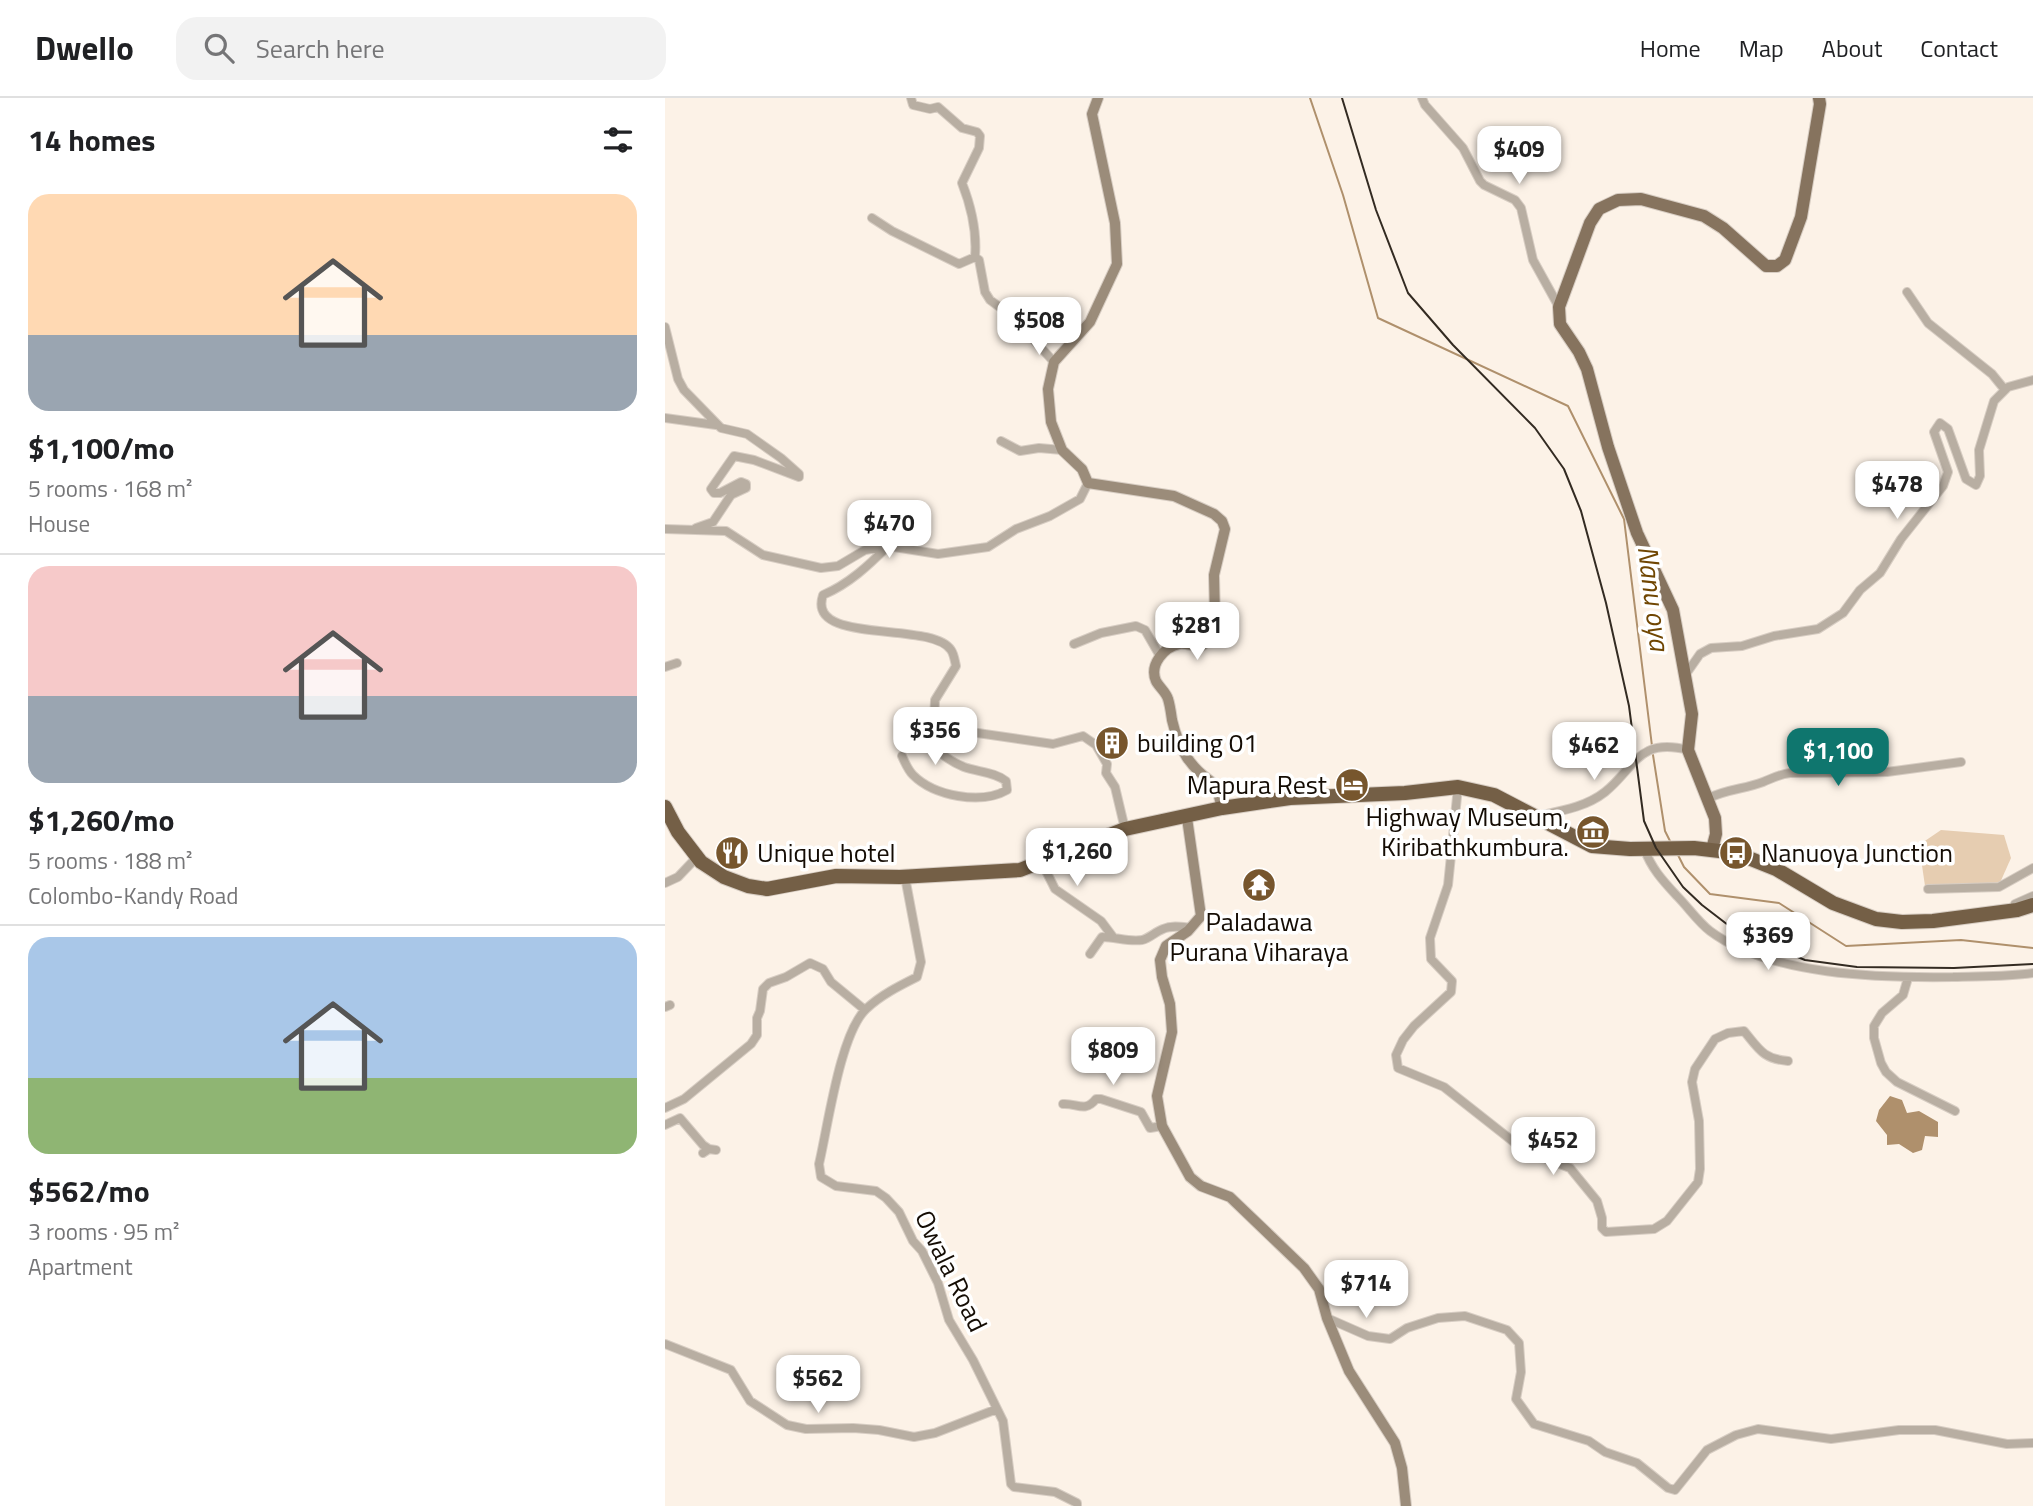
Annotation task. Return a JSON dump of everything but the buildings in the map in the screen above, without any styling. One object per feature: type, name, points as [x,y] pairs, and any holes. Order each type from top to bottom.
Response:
[{"type":"highway","points":[[665,807],[678,832],[697,857],[725,877],[748,886],[768,889],[836,876],[905,877],[1020,870],[1125,829],[1187,818],[1222,808],[1290,798],[1405,793],[1458,787],[1494,795],[1592,846],[1694,848],[1737,853],[1776,869],[1833,903],[1876,919],[1902,922],[1972,916],[2033,905]]},
{"type":"main road","points":[[1098,98],[1092,114],[1115,223],[1117,264],[1090,322],[1054,362],[1048,389],[1051,422],[1062,450],[1081,469],[1088,484],[1174,496],[1222,520],[1225,529],[1214,575],[1215,618],[1209,640],[1201,646],[1179,644],[1160,656],[1154,674],[1156,682],[1168,696],[1176,735],[1188,759],[1198,773],[1216,785],[1222,808]]},
{"type":"main road","points":[[1712,849],[1717,829],[1709,798],[1690,760],[1688,750],[1692,714],[1673,610],[1637,533],[1608,447],[1587,369],[1560,324],[1559,307],[1590,222],[1599,209],[1618,200],[1641,199],[1704,216],[1723,228],[1766,266],[1777,266],[1785,260],[1801,217],[1819,98]]},
{"type":"main road","points":[[1187,818],[1201,916],[1187,932],[1166,946],[1160,960],[1170,1004],[1172,1032],[1157,1096],[1162,1126],[1191,1177],[1201,1186],[1230,1197],[1304,1268],[1319,1289],[1327,1318],[1349,1371],[1395,1443],[1402,1468],[1406,1506]]},
{"type":"street","points":[[911,98],[913,105],[930,109],[939,107],[962,128],[977,132],[980,136],[979,148],[962,183],[969,202],[976,241],[975,257],[979,260],[985,292],[990,300],[1005,311],[1013,324],[1033,339],[1054,362]]},
{"type":"street","points":[[1422,98],[1425,105],[1463,148],[1480,181],[1515,200],[1521,208],[1533,260],[1559,307]]},
{"type":"street","points":[[872,218],[958,264],[975,257]]},
{"type":"street","points":[[1907,292],[1928,323],[1992,374],[2005,390]]},
{"type":"street","points":[[665,327],[678,379],[684,390],[716,425],[747,434],[799,474],[799,477],[754,460],[734,456],[711,489],[714,493],[720,493],[741,482],[746,488],[731,495],[713,522],[690,530]]},
{"type":"street","points":[[1686,674],[1700,654],[1711,648],[1742,646],[1774,636],[1818,629],[1843,613],[1860,590],[1880,573],[1901,539],[1943,486],[1948,472],[1934,432],[1941,423],[1948,429],[1966,479],[1976,485],[1980,476],[1979,450],[1994,401],[2008,387],[2033,380]]},
{"type":"street","points":[[665,418],[716,425]]},
{"type":"street","points":[[1001,441],[1020,451],[1039,448],[1062,450]]},
{"type":"street","points":[[665,529],[726,531],[763,555],[821,568],[838,566],[865,550],[888,545],[938,554],[988,547],[1016,529],[1050,516],[1080,499],[1088,484]]},
{"type":"street","points":[[888,545],[855,576],[837,590],[824,595],[824,610],[830,619],[844,627],[921,635],[938,640],[951,650],[956,666],[935,700],[927,729],[933,746],[948,759],[964,767],[1001,776],[1006,780],[1007,790],[1000,794],[980,797],[939,791],[913,776],[902,756]]},
{"type":"street","points":[[1074,644],[1101,633],[1136,626],[1145,631],[1160,656]]},
{"type":"street","points":[[665,667],[677,663]]},
{"type":"street","points":[[935,700],[934,721],[943,728],[1053,744],[1083,736],[1096,745],[1107,764],[1106,773],[1115,787],[1125,829]]},
{"type":"street","points":[[1537,816],[1575,808],[1604,793],[1635,759],[1648,751],[1675,747],[1688,750]]},
{"type":"street","points":[[1709,798],[1726,790],[1762,783],[1776,775],[1887,772],[1961,762]]},
{"type":"street","points":[[1458,787],[1448,885],[1430,938],[1431,959],[1452,981],[1451,992],[1403,1040],[1396,1055],[1398,1068],[1444,1087],[1524,1150],[1570,1168],[1598,1202],[1605,1232],[1654,1228],[1667,1222],[1698,1182],[1699,1121],[1692,1082],[1695,1069],[1715,1039],[1728,1033],[1744,1031],[1763,1055],[1788,1061]]},
{"type":"street","points":[[1644,848],[1648,860],[1659,876],[1709,930],[1736,946],[1757,954],[1844,975],[1908,978],[2013,976],[2033,973]]},
{"type":"street","points":[[665,883],[678,877],[697,857]]},
{"type":"street","points":[[1042,863],[1055,889],[1101,921],[1110,934],[1128,941],[1145,939],[1162,929],[1177,926],[1187,932]]},
{"type":"street","points":[[1928,889],[1999,887],[2033,868]]},
{"type":"street","name":"Owala Road","points":[[905,877],[921,962],[917,977],[884,995],[865,1010],[850,1031],[819,1164],[821,1177],[836,1186],[876,1191],[899,1212],[938,1283],[950,1320],[1003,1421],[1011,1484],[1014,1488],[1055,1492],[1077,1503],[1077,1506]]},
{"type":"street","points":[[1972,916],[2020,903],[2033,896]]},
{"type":"street","points":[[1090,954],[1102,937],[1110,934]]},
{"type":"street","points":[[665,1108],[684,1099],[751,1044],[757,1035],[757,1018],[761,1011],[763,989],[769,983],[786,977],[810,962],[823,968],[831,982],[865,1010]]},
{"type":"street","points":[[1908,978],[1903,995],[1882,1013],[1874,1026],[1874,1038],[1881,1063],[1897,1082],[1955,1111]]},
{"type":"street","points":[[1063,1104],[1084,1108],[1101,1098],[1141,1112],[1150,1128],[1162,1126]]},
{"type":"street","points":[[665,1125],[680,1118],[709,1151]]},
{"type":"street","points":[[1327,1318],[1368,1336],[1390,1339],[1407,1328],[1438,1318],[1465,1316],[1507,1330],[1519,1343],[1521,1372],[1516,1399],[1534,1424],[1589,1441],[1605,1452],[1637,1463],[1668,1488],[1675,1490],[1707,1450],[1736,1435],[1758,1429],[1831,1438],[1899,1430],[1935,1430],[2007,1444],[2033,1443]]},
{"type":"street","points":[[665,1344],[731,1370],[750,1402],[786,1425],[806,1429],[853,1428],[914,1437],[935,1433],[997,1409]]},
{"type":"shaded area","points":[[1941,830],[2004,835],[2011,858],[1999,885],[1925,886],[1919,845]]},
{"type":"shaded area","points":[[1890,1096],[1902,1100],[1907,1113],[1919,1111],[1938,1122],[1938,1137],[1925,1136],[1922,1150],[1913,1153],[1899,1144],[1887,1145],[1887,1135],[1876,1121],[1879,1110]]},
{"type":"waterway","name":"Nanu oya","points":[[1310,98],[1343,195],[1378,318],[1568,406],[1624,519],[1652,746]]},
{"type":"waterway","name":"Nanu oya","points":[[1653,755],[1665,831],[1670,841]]},
{"type":"waterway","name":"Nanu oya","points":[[1678,855],[1684,867],[1710,894],[1779,903],[1846,946],[1961,940],[2033,948]]},
{"type":"railway","points":[[1342,98],[1376,210],[1408,293],[1453,345],[1535,428],[1564,469],[1581,511],[1606,603],[1629,706],[1644,821],[1656,848],[1683,887],[1728,925],[1805,960],[1857,967],[1954,968],[2033,964]]},
{"type":"place","name":"building 01","points":[[1112,743]]},
{"type":"place","name":"Mapura Rest","points":[[1352,785]]},
{"type":"place","name":"Highway Museum, Kiribathkumbura.","points":[[1593,832]]},
{"type":"place","name":"Unique hotel","points":[[732,853]]},
{"type":"place","name":"Nanuoya Junction","points":[[1736,853]]},
{"type":"place","name":"Paladawa Purana Viharaya","points":[[1259,885]]}]
